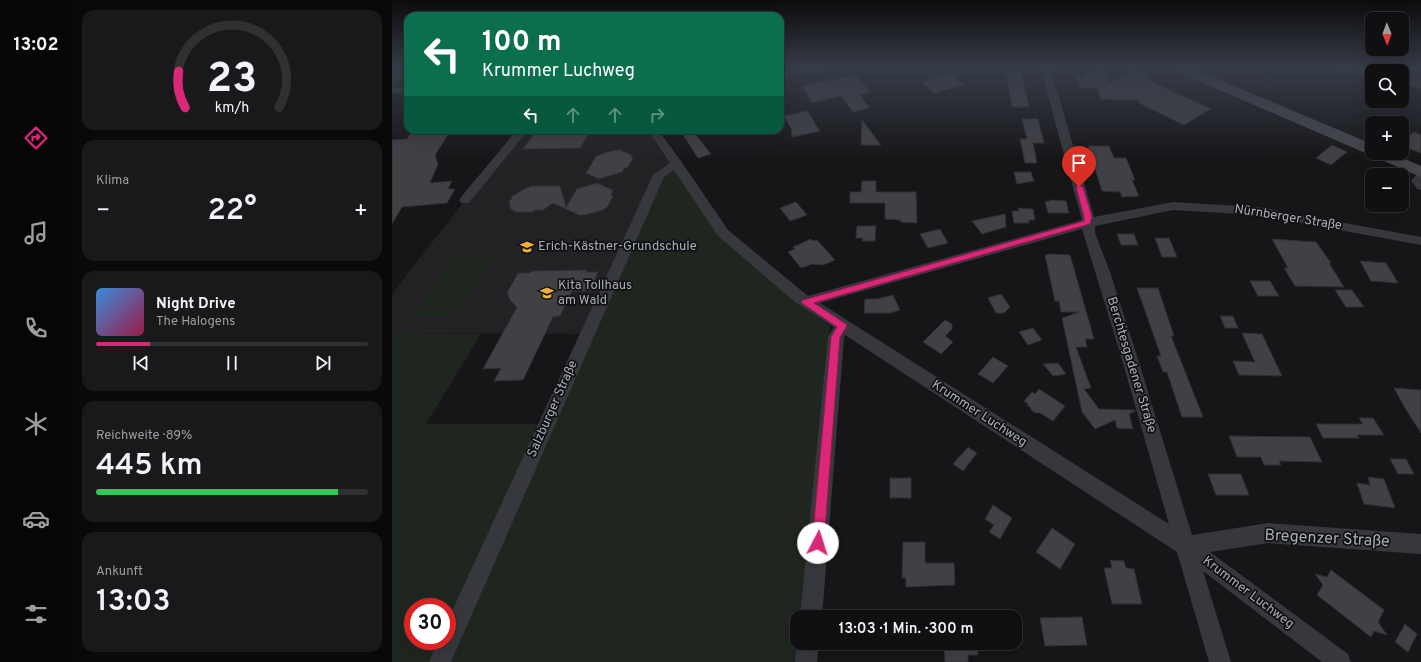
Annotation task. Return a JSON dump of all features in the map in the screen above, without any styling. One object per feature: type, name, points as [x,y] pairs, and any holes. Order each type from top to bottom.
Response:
[{"type":"main road","points":[[1250,98],[1365,147]]},
{"type":"main road","points":[[1394,160],[1421,172]]},
{"type":"street","name":"Berchtesgadener Straße","points":[[1054,98],[1088,217],[1088,233],[1103,272],[1220,662]]},
{"type":"street","points":[[465,200],[520,134]]},
{"type":"street","name":"Krummer Luchweg","points":[[656,134],[723,233],[806,302],[1186,546],[1340,662]]},
{"type":"street","name":"Salzburger Straße","points":[[440,662],[659,175],[677,163]]},
{"type":"street","points":[[1421,177],[1417,181],[1421,186]]},
{"type":"street","name":"Nürnberger Straße","points":[[806,302],[1087,223],[1173,206],[1258,211],[1421,241]]},
{"type":"street","points":[[812,610],[836,337],[843,326]]},
{"type":"street","name":"Bregenzer Straße","points":[[1186,546],[1268,534],[1421,544]]},
{"type":"street","points":[[806,662],[807,650]]},
{"type":"shaded area","name":"Erich-Kästner-Grundschule","points":[[520,134],[656,134],[677,163],[587,334],[392,333],[392,294],[465,200]]},
{"type":"shaded area","points":[[676,166],[718,236],[830,326],[803,610],[790,610],[790,650],[798,650],[798,662],[392,662],[392,333],[481,334],[426,424],[550,424],[662,175]]},
{"type":"shaded area","points":[[455,255],[495,255],[456,315],[412,315]]},
{"type":"building","points":[[809,98],[833,98],[812,103]]},
{"type":"building","points":[[842,98],[862,98],[870,108],[853,112]]},
{"type":"building","points":[[1010,98],[1027,98],[1029,107],[1012,107]]},
{"type":"building","points":[[1187,98],[1211,109],[1184,125],[1139,103],[1138,100],[1101,99]]},
{"type":"building","points":[[807,111],[820,131],[792,137],[791,128],[784,116]]},
{"type":"building","points":[[1022,119],[1038,119],[1044,143],[1033,143],[1037,163],[1025,163],[1020,139],[1027,139]]},
{"type":"building","points":[[862,120],[881,145],[861,145]]},
{"type":"building","points":[[1414,132],[1421,135],[1421,153],[1409,149],[1409,136]]},
{"type":"building","points":[[410,134],[448,134],[435,155],[438,164],[430,183],[452,181],[448,189],[455,189],[447,203],[402,207],[392,224],[392,140],[407,139]]},
{"type":"building","points":[[534,134],[589,134],[580,148],[523,149]]},
{"type":"building","points":[[683,134],[695,134],[711,154],[698,158]]},
{"type":"building","points":[[1332,145],[1347,152],[1331,165],[1316,158]]},
{"type":"building","points":[[1088,146],[1109,146],[1114,158],[1126,158],[1135,180],[1132,180],[1139,196],[1122,197],[1120,192],[1102,191]]},
{"type":"building","points":[[615,150],[620,150],[632,155],[631,157],[633,158],[628,167],[622,172],[599,179],[586,173],[596,156]]},
{"type":"building","points":[[1014,172],[1031,172],[1034,181],[1017,184]]},
{"type":"building","points":[[862,181],[876,181],[876,192],[916,192],[917,223],[885,219],[885,203],[850,203],[850,192],[861,192]]},
{"type":"building","points":[[597,183],[613,190],[611,195],[613,196],[608,206],[603,210],[585,215],[579,215],[553,203],[543,210],[535,210],[532,212],[515,212],[514,210],[511,210],[509,201],[512,199],[511,197],[532,186],[560,186],[566,207],[577,189]]},
{"type":"building","points":[[1053,200],[1066,201],[1069,213],[1048,213],[1045,202]]},
{"type":"building","points":[[796,202],[807,215],[790,221],[780,208]]},
{"type":"building","points":[[1018,208],[1033,209],[1035,220],[1029,220],[1029,223],[1014,223],[1012,211],[1019,211]]},
{"type":"building","points":[[1005,214],[1006,227],[982,234],[972,221]]},
{"type":"building","points":[[857,226],[876,226],[875,241],[862,241],[863,238],[856,238]]},
{"type":"building","points":[[940,229],[948,243],[928,248],[920,234]]},
{"type":"building","points":[[1117,234],[1134,234],[1138,245],[1121,245]]},
{"type":"building","points":[[1155,238],[1169,238],[1177,257],[1162,257]]},
{"type":"building","points":[[811,239],[813,241],[817,240],[835,260],[823,265],[812,264],[801,268],[788,252],[795,249],[793,247]]},
{"type":"building","points":[[1272,239],[1316,242],[1331,263],[1329,263],[1344,287],[1295,286],[1284,268],[1288,268]]},
{"type":"building","points":[[1045,255],[1070,255],[1094,339],[1085,339],[1087,347],[1076,347],[1091,388],[1084,389],[1099,409],[1135,410],[1129,414],[1133,429],[1117,428],[1115,420],[1095,429],[1082,412],[1062,318],[1079,312],[1061,312],[1059,301],[1055,301]]},
{"type":"building","points":[[1360,261],[1386,263],[1398,283],[1371,281]]},
{"type":"building","points":[[587,270],[586,272],[598,272],[590,291],[572,291],[560,316],[553,317],[523,380],[494,381],[501,368],[483,369],[517,307],[510,300],[507,293],[518,273],[530,273],[532,271]]},
{"type":"building","points":[[1250,281],[1270,281],[1279,296],[1258,296]]},
{"type":"building","points":[[1137,288],[1158,288],[1174,336],[1171,336],[1203,417],[1182,417],[1167,372],[1163,372],[1157,356],[1161,356]]},
{"type":"building","points":[[1335,290],[1352,290],[1364,307],[1346,307]]},
{"type":"building","points":[[1001,294],[1010,307],[1004,313],[996,313],[988,298]]},
{"type":"building","points":[[893,295],[900,310],[890,313],[864,313],[865,299],[877,299]]},
{"type":"building","points":[[1220,316],[1233,316],[1238,328],[1225,328]]},
{"type":"building","points":[[945,320],[952,324],[952,329],[945,336],[953,342],[941,354],[923,342]]},
{"type":"building","points":[[1033,328],[1042,340],[1028,345],[1019,332]]},
{"type":"building","points":[[1242,333],[1262,334],[1282,376],[1239,375],[1233,361],[1255,362]]},
{"type":"building","points":[[993,357],[1008,366],[993,383],[978,374]]},
{"type":"building","points":[[1058,363],[1066,374],[1053,376],[1043,364]]},
{"type":"building","points":[[1394,388],[1421,390],[1421,433],[1405,408]]},
{"type":"building","points":[[1039,389],[1065,406],[1053,421],[1040,413],[1036,413],[1031,410],[1031,408],[1027,405],[1028,404],[1024,401],[1032,392],[1035,394]]},
{"type":"building","points":[[1359,418],[1373,418],[1384,435],[1357,435],[1359,438],[1323,438],[1316,424],[1363,424]]},
{"type":"building","points":[[1229,436],[1310,437],[1322,462],[1279,461],[1281,465],[1264,465],[1261,457],[1237,457]]},
{"type":"building","points":[[968,447],[977,453],[963,471],[953,464]]},
{"type":"building","points":[[1390,459],[1406,459],[1414,474],[1398,474]]},
{"type":"building","points":[[1208,474],[1241,474],[1249,495],[1216,495]]},
{"type":"building","points":[[1368,477],[1384,479],[1395,508],[1364,504],[1357,483],[1370,485]]},
{"type":"building","points":[[890,478],[911,478],[911,498],[890,498]]},
{"type":"building","points":[[993,505],[1012,518],[1000,539],[989,532],[994,525],[985,519]]},
{"type":"building","points":[[1052,528],[1075,544],[1060,569],[1036,552]]},
{"type":"building","points":[[903,542],[925,542],[925,563],[954,563],[955,585],[906,587],[906,578],[902,578]]},
{"type":"building","points":[[1110,560],[1124,561],[1126,568],[1134,569],[1142,604],[1112,604],[1104,568],[1112,568]]},
{"type":"building","points":[[1331,570],[1384,610],[1378,622],[1387,635],[1374,631],[1371,637],[1317,595],[1323,585],[1315,574],[1327,577]]},
{"type":"building","points":[[1082,617],[1087,645],[1045,646],[1040,618]]},
{"type":"building","points":[[1405,624],[1417,634],[1408,652],[1395,642]]},
{"type":"building","points":[[944,650],[978,650],[978,655],[968,655],[968,662],[945,662]]},
{"type":"place","name":"Erich-Kästner-Grundschule","points":[[527,247]]},
{"type":"place","name":"Kita Tollhaus am Wald","points":[[547,293]]},
{"type":"route","points":[[818,543],[836,337],[843,326],[806,302],[1087,223],[1088,217],[1079,187]]}]
